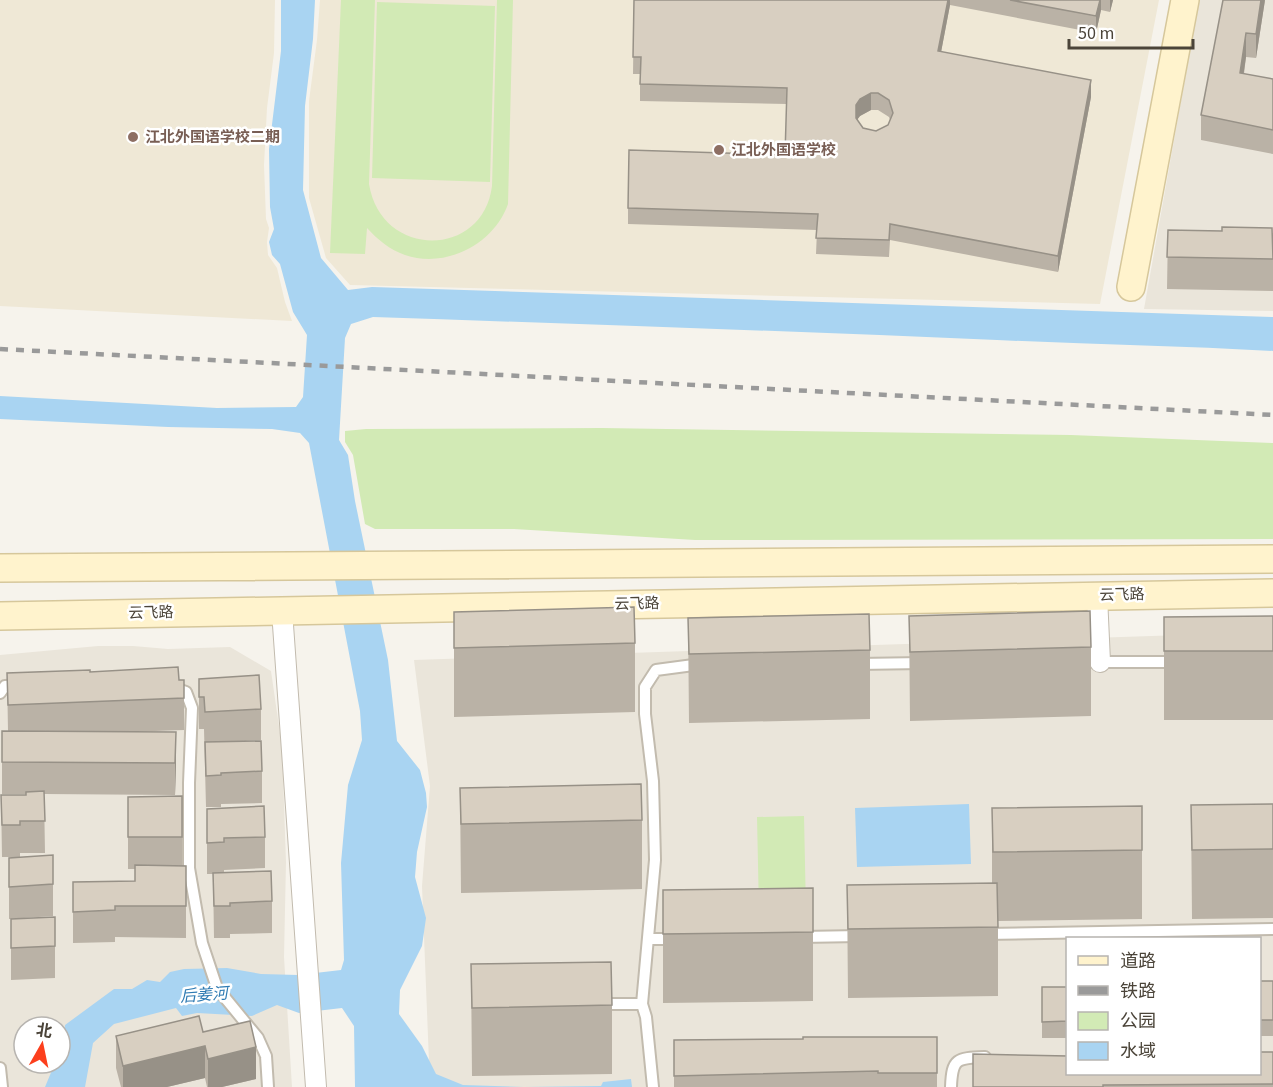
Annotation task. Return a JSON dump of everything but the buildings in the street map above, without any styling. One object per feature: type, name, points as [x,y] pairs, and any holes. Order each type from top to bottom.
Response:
[{"type":"main road","points":[[1131,287],[1185,0]]},
{"type":"main road","points":[[0,568],[1273,559]]},
{"type":"main road","name":"云飞路","points":[[0,616],[1273,593]]},
{"type":"street","points":[[1094,662],[1097,596]]},
{"type":"street","points":[[293,610],[305,931],[316,1087]]},
{"type":"lane","points":[[1094,662],[1189,663]]},
{"type":"lane","points":[[841,664],[933,663]]},
{"type":"lane","points":[[653,1087],[646,1017],[642,1004],[655,860],[653,781],[645,714],[645,687],[656,670],[696,664],[718,664]]},
{"type":"lane","points":[[162,683],[186,692],[192,708],[189,868],[202,944],[217,988],[258,1038],[266,1056],[268,1087]]},
{"type":"lane","points":[[0,693],[5,686],[28,685]]},
{"type":"lane","points":[[978,934],[1273,929]]},
{"type":"lane","points":[[789,937],[872,936]]},
{"type":"lane","points":[[648,939],[683,939]]},
{"type":"lane","points":[[583,1004],[642,1004]]},
{"type":"lane","points":[[951,1087],[951,1068],[956,1061],[966,1058],[1000,1057]]},
{"type":"lane","points":[[0,1068],[2,1087]]},
{"type":"shaded area","name":"江北外国语学校二期","points":[[0,0],[275,0],[274,53],[267,108],[264,165],[266,219],[269,228],[267,242],[268,255],[277,268],[292,321],[0,306]]},
{"type":"shaded area","name":"江北外国语学校","points":[[320,0],[1159,0],[1100,304],[350,285],[326,258],[309,198],[309,101]]},
{"type":"shaded area","points":[[1199,0],[1273,0],[1273,311],[1144,309]]},
{"type":"shaded area","points":[[1273,632],[1273,1087],[430,1087],[422,886],[430,786],[414,660]]},
{"type":"shaded area","points":[[98,646],[168,649],[230,647],[271,671],[282,747],[286,862],[284,957],[292,1087],[0,1087],[0,655]]},
{"type":"green space","points":[[341,0],[375,0],[369,184],[377,209],[392,226],[411,237],[432,240],[452,237],[471,227],[485,210],[492,186],[497,0],[513,0],[508,204],[492,231],[467,250],[436,259],[405,255],[379,240],[367,228],[365,254],[330,253]]},
{"type":"green space","points":[[377,2],[495,6],[490,182],[372,178]]},
{"type":"green space","points":[[602,428],[1071,435],[1273,443],[1273,539],[695,540],[514,529],[375,529],[365,524],[353,455],[345,442],[345,431],[366,429]]},
{"type":"green space","points":[[804,816],[806,911],[759,912],[757,817]]},
{"type":"water","name":"后姜河","points":[[281,0],[315,0],[305,106],[303,190],[321,258],[348,290],[372,287],[1273,317],[1273,351],[373,317],[351,324],[345,338],[339,440],[348,455],[355,501],[388,660],[397,741],[420,770],[427,807],[417,852],[415,877],[426,918],[422,946],[400,990],[399,1014],[422,1046],[436,1074],[463,1085],[524,1087],[355,1087],[354,1026],[342,1008],[299,1013],[277,1005],[252,1016],[197,1013],[182,1016],[176,1008],[114,1024],[93,1043],[85,1087],[45,1087],[50,1075],[72,1075],[72,1020],[114,989],[132,989],[147,980],[160,982],[170,972],[184,969],[227,968],[261,974],[298,975],[341,970],[344,960],[341,863],[348,785],[362,740],[360,711],[309,443],[300,433],[272,429],[168,427],[0,419],[0,396],[217,408],[296,407],[303,397],[307,335],[293,312],[280,264],[272,255],[269,242],[274,229],[270,207],[269,149],[281,51]]},
{"type":"water","points":[[969,804],[971,864],[857,867],[855,808]]},
{"type":"water","points":[[631,1079],[632,1087],[524,1087],[601,1086],[603,1082]]},
{"type":"railway","points":[[0,349],[1273,415]]},
{"type":"place","name":"江北外国语学校二期","points":[[133,137]]},
{"type":"place","name":"江北外国语学校","points":[[719,150]]}]
